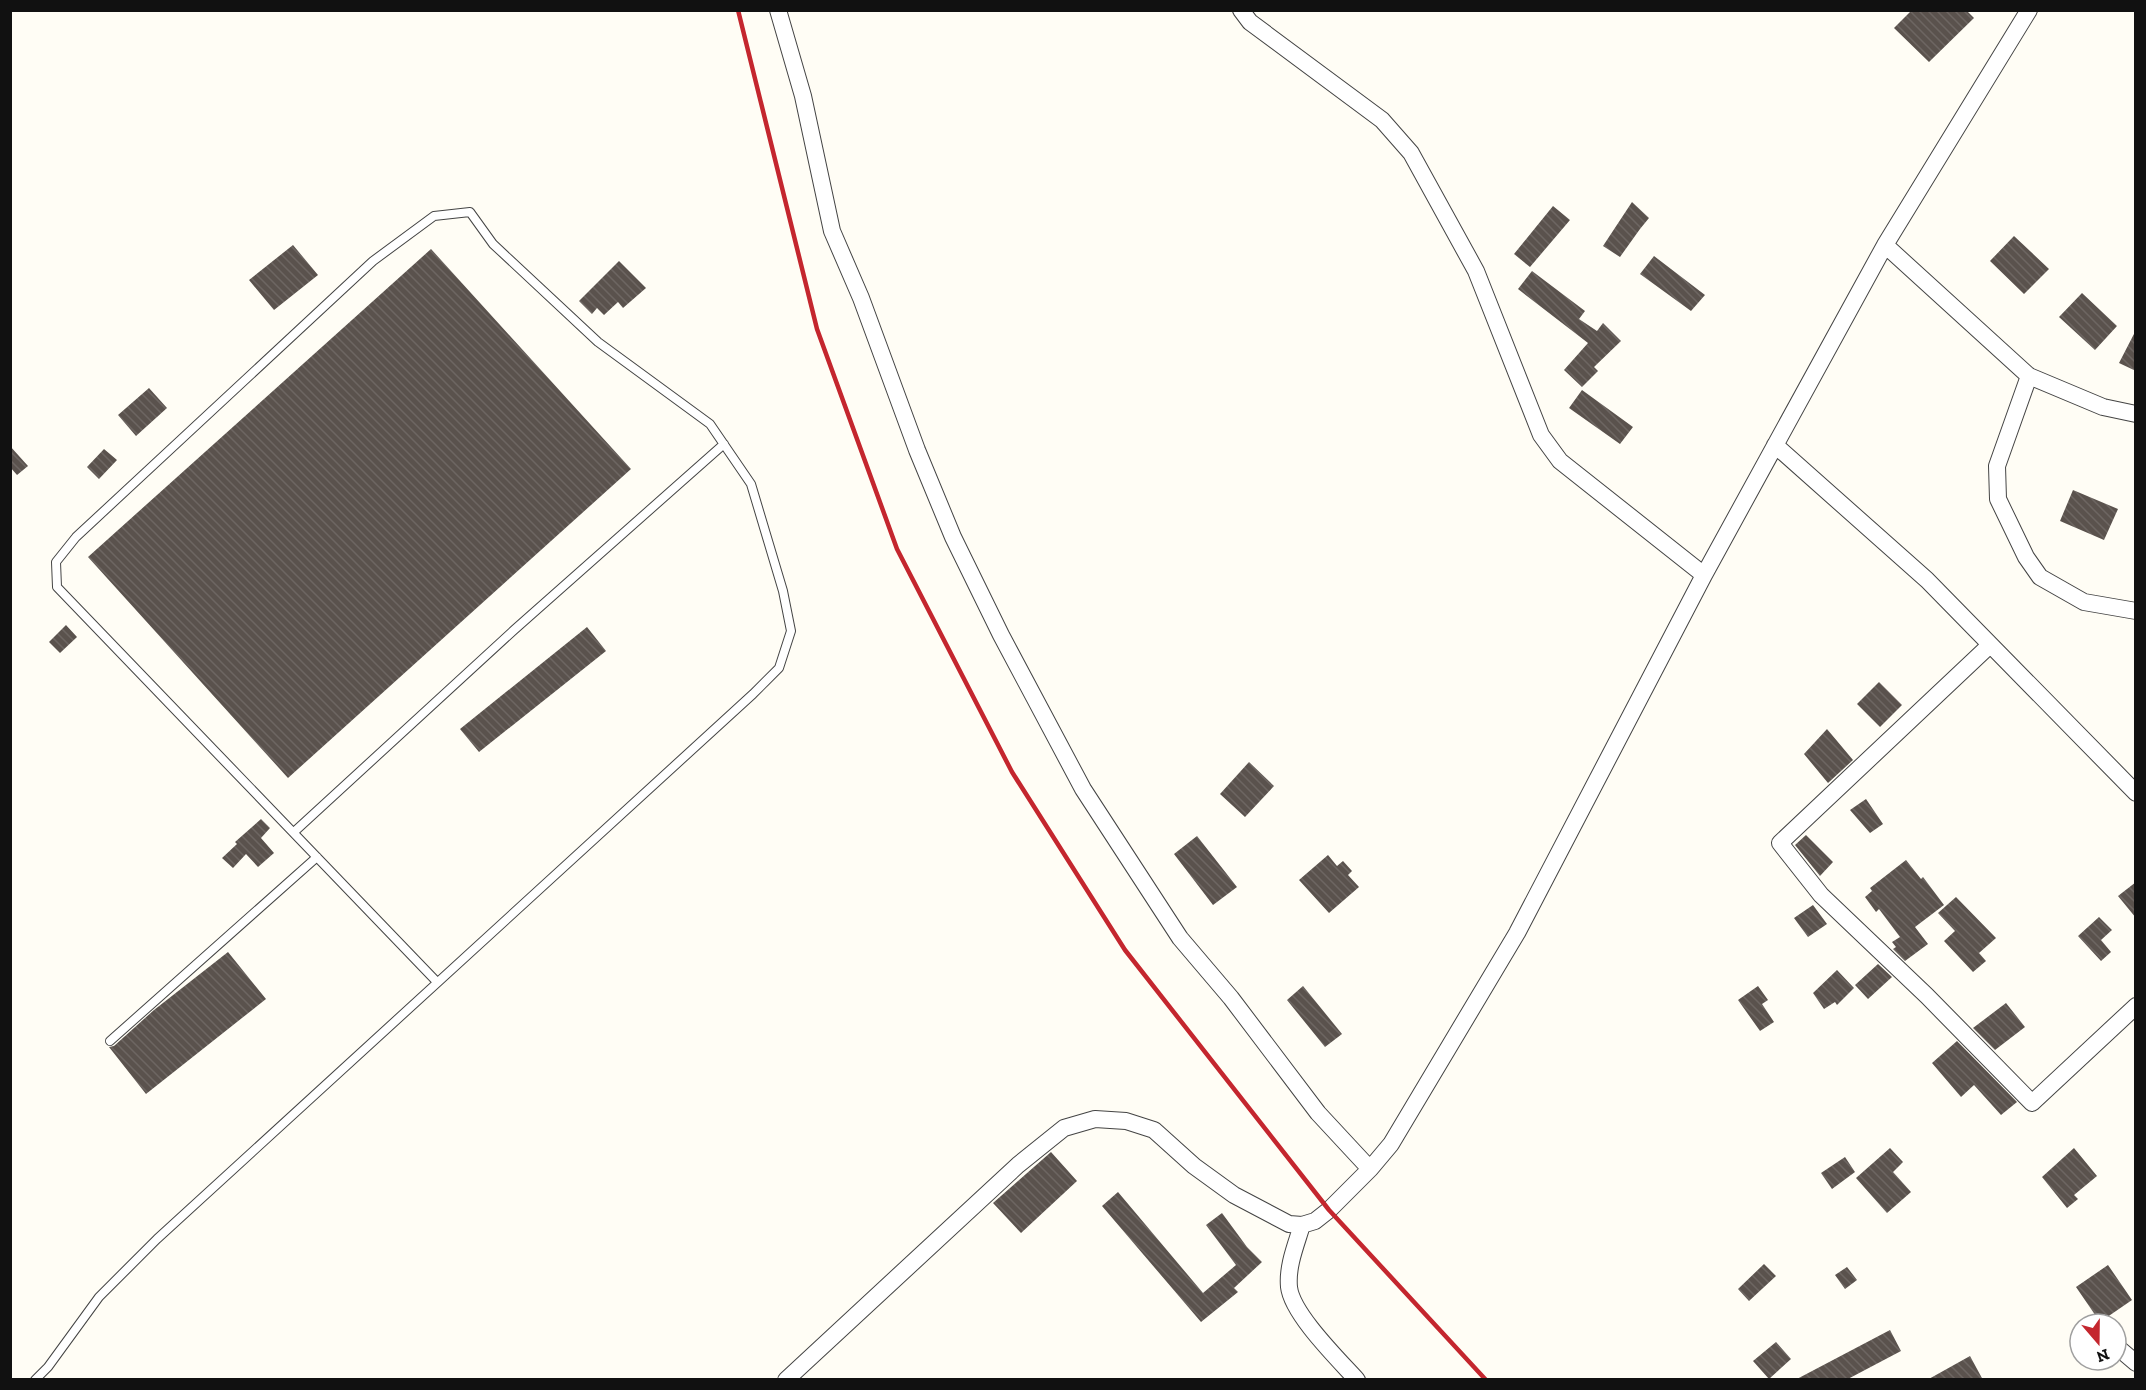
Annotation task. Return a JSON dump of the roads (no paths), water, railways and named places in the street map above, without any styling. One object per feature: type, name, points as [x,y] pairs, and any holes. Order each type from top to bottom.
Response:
[{"type":"street","points":[[778,10],[803,96],[832,231],[861,298],[917,450],[953,537],[1001,635],[1083,789],[1180,938],[1231,998],[1318,1113],[1370,1169]]},
{"type":"street","points":[[1241,10],[1250,22],[1382,120],[1411,153],[1476,271],[1541,435],[1560,461],[1704,575]]},
{"type":"street","points":[[786,1380],[1018,1165],[1064,1128],[1095,1119],[1126,1121],[1154,1130],[1194,1166],[1234,1195],[1289,1224],[1302,1225],[1315,1221],[1370,1169],[1390,1144],[1517,933],[1704,575],[1885,245],[2029,10]]},
{"type":"street","points":[[1885,245],[2029,376],[2103,407],[2136,414]]},
{"type":"street","points":[[2029,376],[1997,466],[1998,499],[2026,557],[2040,578],[2084,602],[2136,611]]},
{"type":"street","points":[[1775,445],[1927,580],[2136,793]]},
{"type":"street","points":[[1990,645],[1779,843],[1821,895],[1927,996],[2032,1103],[2136,1006]]},
{"type":"street","points":[[1302,1225],[1290,1263],[1289,1289],[1299,1312],[1357,1380]]},
{"type":"lane","points":[[35,1380],[48,1367],[99,1297],[157,1239],[753,694],[779,668],[790,631],[783,591],[751,484],[724,444],[710,424],[598,342],[494,244],[470,212],[434,216],[373,261],[76,537],[57,562],[57,587],[437,982]]},
{"type":"lane","points":[[294,832],[514,630],[724,444]]},
{"type":"lane","points":[[110,1041],[317,857]]},
{"type":"railway","points":[[738,10],[817,329],[897,549],[1012,772],[1125,950],[1329,1210],[1486,1380]]}]
